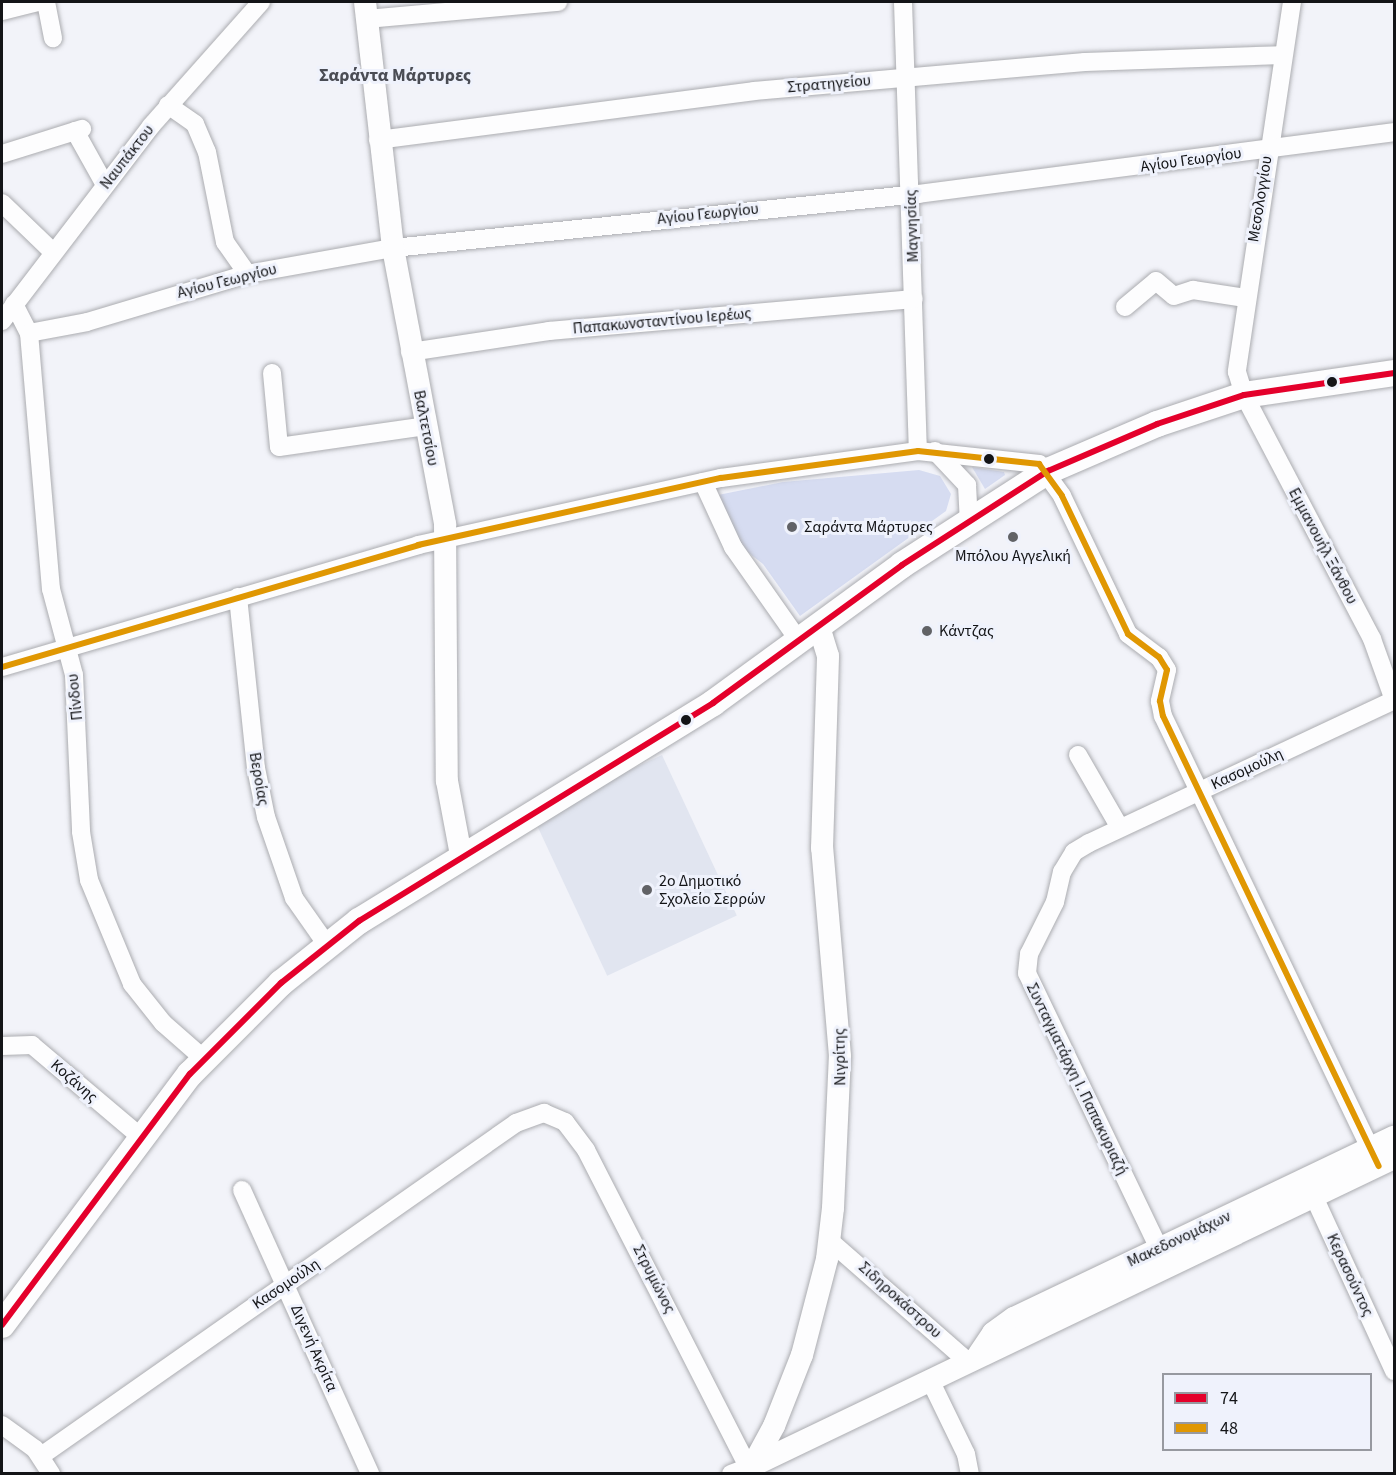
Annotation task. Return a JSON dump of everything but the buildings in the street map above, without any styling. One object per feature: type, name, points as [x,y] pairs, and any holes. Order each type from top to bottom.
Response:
[{"type":"main road","points":[[2,1325],[141,1137],[203,1058],[255,1007],[327,945],[461,855],[713,703],[880,581],[1048,471],[1157,424],[1244,395],[1395,373]]},
{"type":"street","points":[[2,11],[37,2]]},
{"type":"street","points":[[46,2],[53,38]]},
{"type":"street","name":"Ναυπάκτου","points":[[2,321],[105,184],[168,105],[261,2]]},
{"type":"street","points":[[366,10],[558,2]]},
{"type":"street","name":"Μαγνησίας","points":[[903,2],[914,299],[927,451]]},
{"type":"street","name":"Μεσολογγίου","points":[[1244,395],[1236,366],[1282,55],[1292,2]]},
{"type":"street","name":"Βαλτετσίου","points":[[366,10],[378,140],[393,248],[446,538],[446,762],[448,803],[461,855]]},
{"type":"street","name":"Στρατηγείου","points":[[378,140],[694,98],[906,77],[1151,58],[1282,55]]},
{"type":"street","points":[[168,105],[195,124],[207,152],[225,242],[247,274]]},
{"type":"street","points":[[2,154],[79,130],[105,184]]},
{"type":"street","name":"Αγίου Γεωργίου","points":[[29,333],[87,322],[247,274],[393,248],[910,195],[1395,132]]},
{"type":"street","points":[[2,203],[53,252]]},
{"type":"street","points":[[1125,307],[1156,281],[1174,296],[1193,291],[1245,298]]},
{"type":"street","name":"Παπακωνσταντίνου Ιερέως","points":[[411,352],[549,331],[914,299]]},
{"type":"street","name":"Πίνδου","points":[[14,304],[29,333],[51,589],[76,691],[81,832],[89,880],[132,984],[156,1016],[203,1058]]},
{"type":"street","points":[[272,373],[279,447],[426,426]]},
{"type":"street","name":"Εμμανουήλ Ξάνθου","points":[[1244,395],[1372,639],[1395,700]]},
{"type":"street","points":[[927,451],[967,485],[969,521]]},
{"type":"street","points":[[2,667],[446,538],[703,482],[927,451],[1039,464],[1048,471],[1128,634],[1159,657],[1167,670],[1161,707],[1200,791],[1382,1157]]},
{"type":"street","points":[[703,482],[733,548],[809,633]]},
{"type":"street","name":"Βεροίας","points":[[238,597],[256,768],[266,817],[286,882],[327,945]]},
{"type":"street","name":"Νιγρίτης","points":[[747,1470],[802,1354],[830,1241],[840,1056],[822,848],[828,656],[809,633]]},
{"type":"street","name":"Κασομούλη","points":[[1070,856],[1081,847],[1120,828],[1395,700]]},
{"type":"street","points":[[1078,755],[1120,828]]},
{"type":"street","name":"Συνταγματάρχη Ι. Παπακυριαζή","points":[[1070,856],[1055,902],[1029,954],[1027,972],[1163,1257]]},
{"type":"street","name":"Κοζάνης","points":[[2,1046],[32,1045],[141,1137]]},
{"type":"street","name":"Κασομούλη","points":[[41,1456],[531,1116]]},
{"type":"street","name":"Στρυμώνος","points":[[531,1116],[554,1116],[580,1139],[747,1470]]},
{"type":"street","name":"Μακεδονομάχων","points":[[747,1470],[972,1359],[988,1338],[1004,1323],[1163,1257],[1382,1157],[1395,1137]]},
{"type":"street","name":"Κερασούντος","points":[[1310,1188],[1395,1371]]},
{"type":"street","name":"Διγενή Ακρίτα","points":[[242,1190],[370,1473]]},
{"type":"street","name":"Σιδηροκάστρου","points":[[830,1241],[972,1359]]},
{"type":"street","points":[[930,1380],[966,1454],[970,1473]]},
{"type":"street","points":[[2,1425],[41,1456],[51,1473]]},
{"type":"shaded area","points":[[972,467],[1004,472],[1005,475],[985,489]]},
{"type":"shaded area","points":[[919,470],[940,476],[951,494],[946,511],[800,616],[763,564],[745,550],[713,496],[783,482]]},
{"type":"shaded area","name":"2ο Δημοτικό Σχολείο Σερρών","points":[[662,755],[737,915],[607,976],[532,815]]},
{"type":"transit line","name":"74","points":[[2,1325],[190,1074],[281,983],[359,921],[713,703],[902,565],[1048,471],[1157,424],[1244,395],[1394,373]]},
{"type":"transit line","name":"48","points":[[2,667],[418,545],[721,478],[918,451],[1039,464],[1062,496],[1128,634],[1159,657],[1167,670],[1160,701],[1163,716],[1379,1166]]},
{"type":"place","name":"Σαράντα Μάρτυρες","points":[[792,527]]},
{"type":"place","name":"Μπόλου Αγγελική","points":[[1013,537]]},
{"type":"place","name":"Κάντζας","points":[[927,631]]},
{"type":"place","name":"2ο Δημοτικό Σχολείο Σερρών","points":[[647,890]]},
{"type":"district","name":"Σαράντα Μάρτυρες","points":[[395,76]]}]
